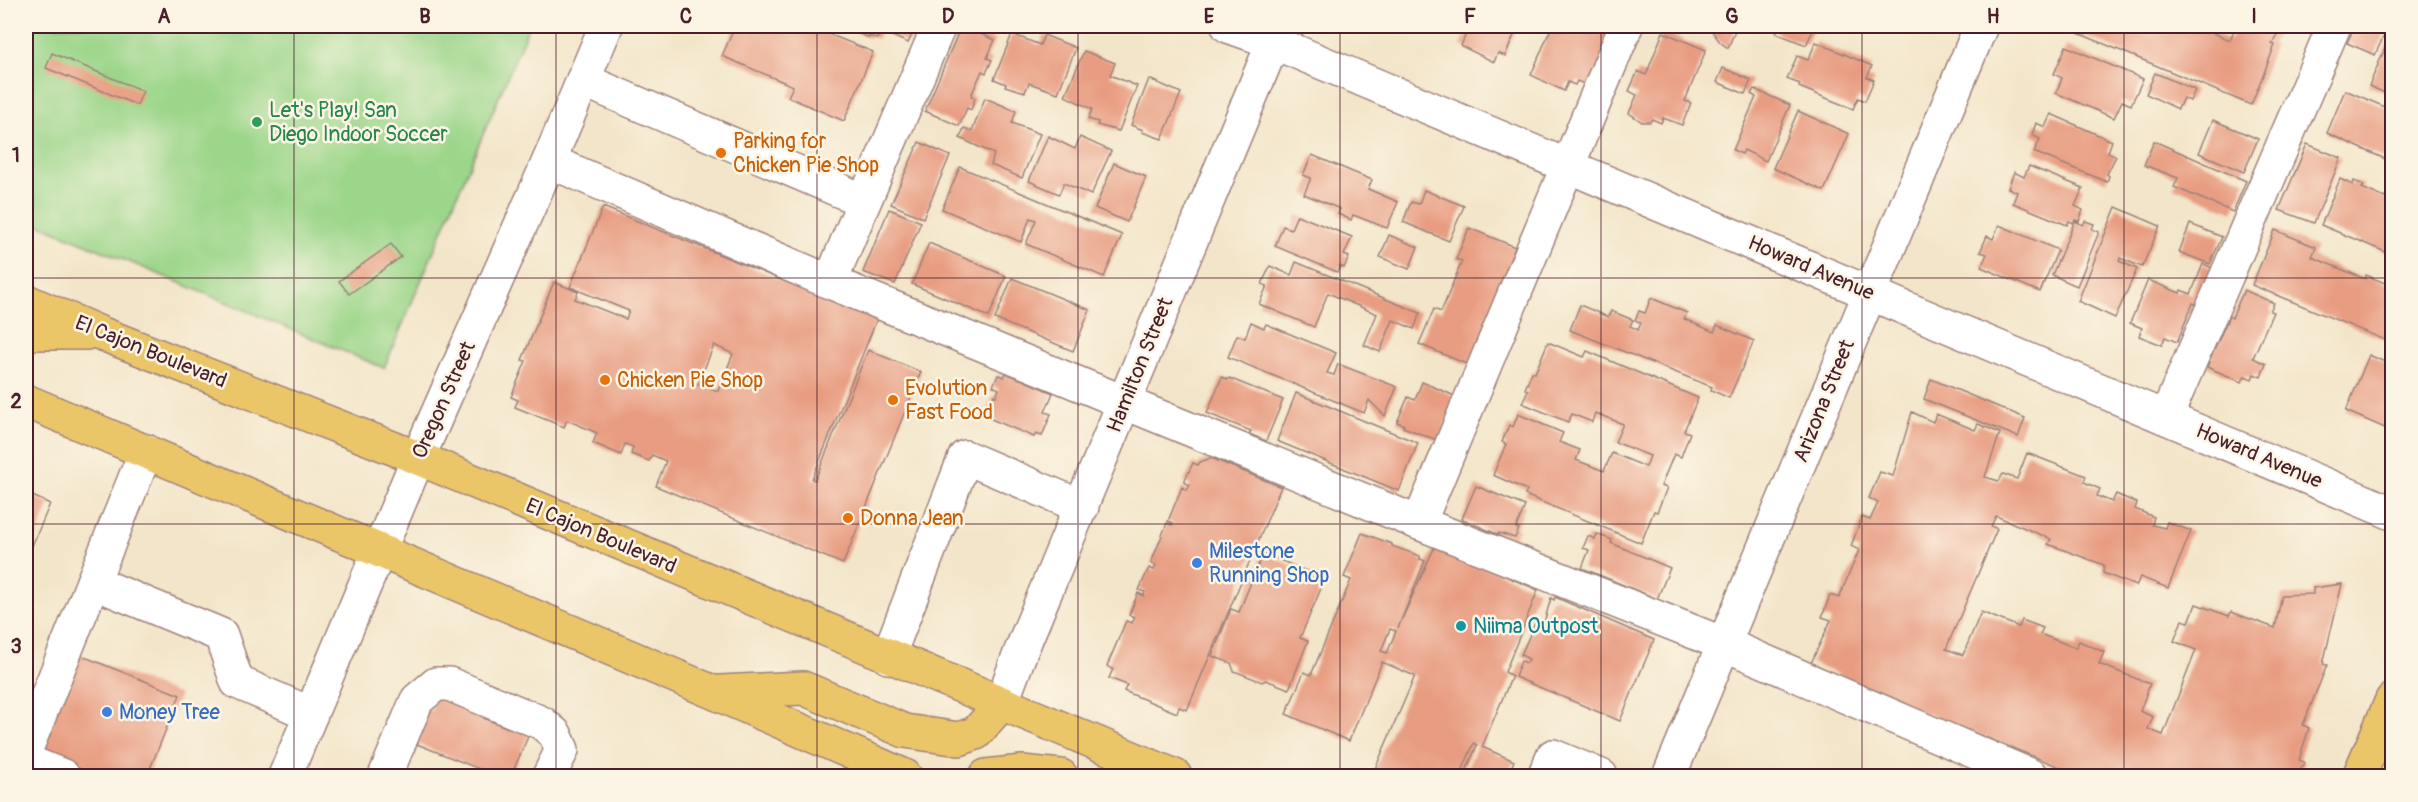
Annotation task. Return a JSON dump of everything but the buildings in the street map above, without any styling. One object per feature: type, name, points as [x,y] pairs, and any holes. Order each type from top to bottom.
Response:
[{"type":"main road","name":"El Cajon Boulevard","points":[[26,301],[100,333],[418,458],[1174,777]]},
{"type":"main road","points":[[26,333],[100,333]]},
{"type":"main road","points":[[26,401],[713,692],[905,777]]},
{"type":"main road","points":[[713,692],[802,688],[905,731],[959,739],[976,732],[1001,704]]},
{"type":"main road","points":[[2359,777],[2392,700]]},
{"type":"main road","points":[[986,777],[1022,772],[1061,777]]},
{"type":"street","name":"Oregon Street","points":[[285,777],[418,458],[606,26]]},
{"type":"street","points":[[830,282],[939,26]]},
{"type":"street","name":"Howard Avenue","points":[[1228,26],[1277,34],[1568,165],[2392,513]]},
{"type":"street","points":[[1419,523],[1626,26]]},
{"type":"street","name":"Arizona Street","points":[[1669,777],[1981,26]]},
{"type":"street","points":[[2166,417],[2334,26]]},
{"type":"street","name":"Hamilton Street","points":[[1001,704],[1277,34]]},
{"type":"street","points":[[583,80],[864,201]]},
{"type":"street","points":[[549,161],[830,282],[1419,523],[1724,644],[2031,777]]},
{"type":"street","points":[[26,749],[146,451]]},
{"type":"street","points":[[888,657],[965,457],[1082,507]]},
{"type":"street","points":[[93,582],[221,635],[237,682],[311,714]]},
{"type":"street","points":[[385,777],[417,700],[436,684],[449,684],[542,723],[555,734],[562,750],[549,777]]},
{"type":"street","points":[[1544,777],[1553,756],[1601,777]]},
{"type":"street","points":[[26,761],[63,777]]},
{"type":"green space","name":"Let's Play! San Diego Indoor Soccer","points":[[26,26],[529,26],[384,368],[26,219]]},
{"type":"place","name":"Let's Play! San Diego Indoor Soccer","points":[[257,122]]},
{"type":"place","name":"Parking for Chicken Pie Shop","points":[[721,153]]},
{"type":"place","name":"Chicken Pie Shop","points":[[605,380]]},
{"type":"place","name":"Evolution Fast Food","points":[[893,400]]},
{"type":"place","name":"Donna Jean","points":[[848,518]]},
{"type":"place","name":"Milestone Running Shop","points":[[1197,563]]},
{"type":"place","name":"Niima Outpost","points":[[1461,626]]},
{"type":"place","name":"Money Tree","points":[[107,712]]}]
